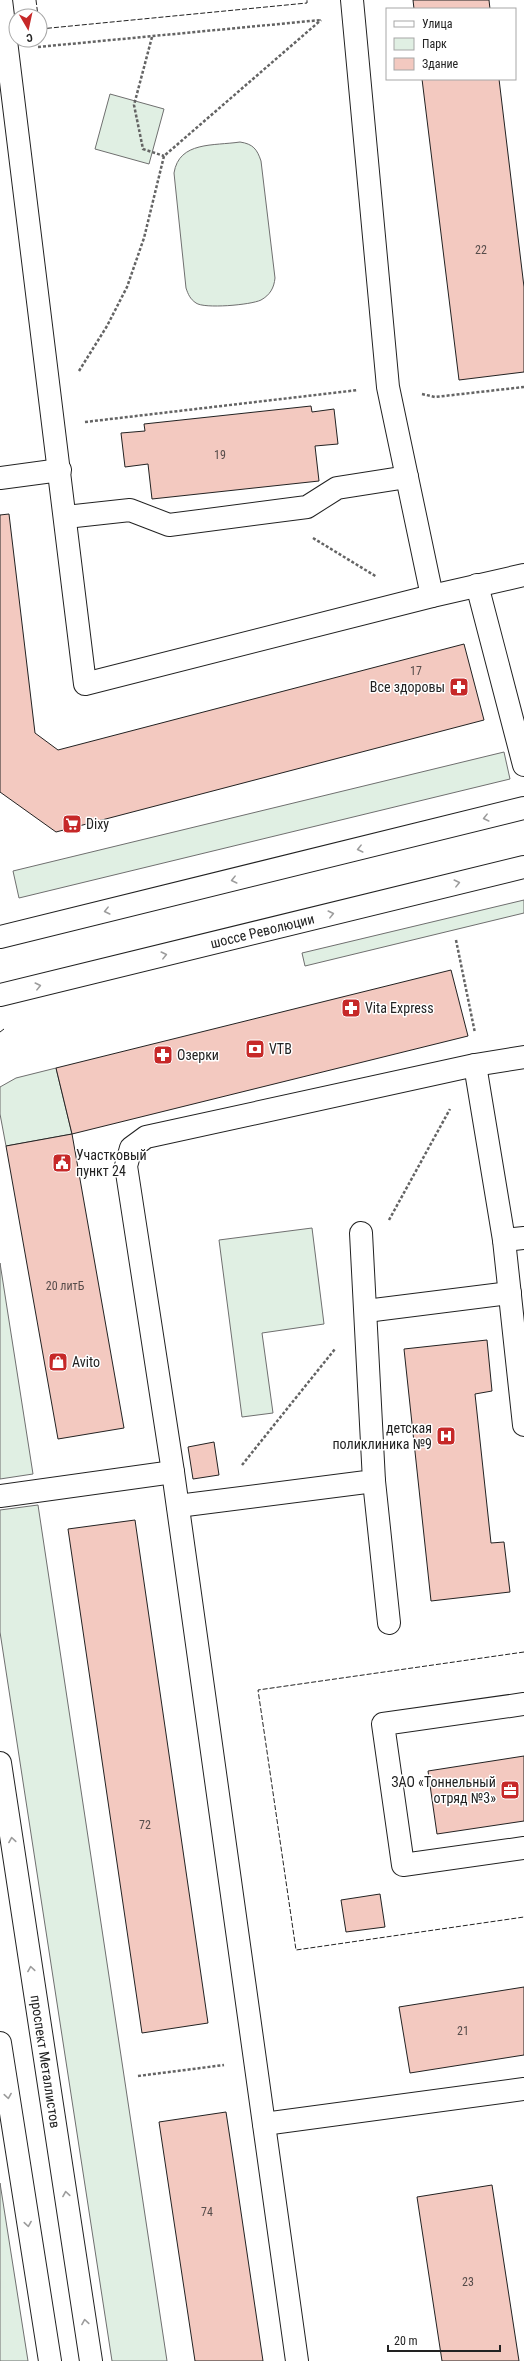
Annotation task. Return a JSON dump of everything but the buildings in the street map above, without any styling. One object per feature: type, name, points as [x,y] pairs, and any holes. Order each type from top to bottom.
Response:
[{"type":"main road","points":[[1,0],[66,517],[85,684],[424,598],[524,575]]},
{"type":"main road","points":[[353,9],[388,387],[407,477],[424,598]]},
{"type":"main road","points":[[0,478],[60,470]]},
{"type":"main road","points":[[66,517],[130,510],[169,525],[307,507],[337,488],[407,477]]},
{"type":"main road","points":[[477,585],[524,765]]},
{"type":"main road","points":[[0,937],[524,808]]},
{"type":"main road","name":"шоссе Революции","points":[[0,995],[524,867]]},
{"type":"main road","points":[[297,2361],[178,1506],[126,1166],[131,1148],[146,1138],[475,1065],[524,1057]]},
{"type":"main road","points":[[475,1065],[514,1239],[510,1293],[524,1425]]},
{"type":"main road","points":[[361,1233],[374,1481],[389,1623]]},
{"type":"main road","points":[[366,1311],[510,1293]]},
{"type":"main road","points":[[0,1496],[173,1472]]},
{"type":"main road","points":[[178,1506],[374,1481]]},
{"type":"main road","points":[[524,1704],[383,1724],[403,1866],[524,1848]]},
{"type":"main road","name":"проспект Металлистов","points":[[0,1763],[91,2361]]},
{"type":"main road","points":[[0,2043],[50,2361]]},
{"type":"main road","points":[[264,2124],[524,2089]]},
{"type":"path","points":[[7,50],[321,20],[353,9]]},
{"type":"path","points":[[51,400],[82,367],[107,326],[127,287],[144,238],[164,156],[321,20]]},
{"type":"path","points":[[152,36],[134,105],[143,149],[164,156]]},
{"type":"path","points":[[54,426],[388,387],[435,397],[524,387]]},
{"type":"path","points":[[308,536],[424,598]]},
{"type":"path","points":[[456,940],[476,1040],[475,1065]]},
{"type":"path","points":[[386,1225],[452,1106]]},
{"type":"path","points":[[214,1501],[336,1348]]},
{"type":"path","points":[[138,2076],[255,2060]]},
{"type":"green space","points":[[110,94],[164,109],[149,164],[95,149]]},
{"type":"green space","points":[[240,142],[248,144],[254,148],[261,161],[275,278],[273,288],[264,298],[256,302],[228,306],[201,305],[192,300],[186,288],[174,173],[177,163],[183,155],[190,150],[209,145]]},
{"type":"green space","points":[[504,752],[510,779],[19,898],[13,871]]},
{"type":"green space","points":[[524,900],[524,913],[305,966],[302,953]]},
{"type":"green space","points":[[56,1068],[72,1134],[6,1146],[0,1114],[0,1087],[16,1078]]},
{"type":"green space","points":[[312,1228],[324,1324],[262,1333],[273,1413],[242,1417],[219,1240]]},
{"type":"green space","points":[[0,1263],[33,1474],[0,1479]]},
{"type":"green space","points":[[38,1505],[167,2361],[112,2361],[0,1632],[0,1510]]},
{"type":"green space","points":[[0,2183],[28,2361],[0,2361]]},
{"type":"fence","points":[[36,0],[37,8]]},
{"type":"fence","points":[[48,28],[307,3],[307,0]]},
{"type":"fence","points":[[0,1032],[4,1029]]},
{"type":"fence","points":[[524,1652],[258,1690],[296,1950],[524,1917]]},
{"type":"place","name":"Все здоровы","points":[[459,687]]},
{"type":"place","name":"Dixy","points":[[72,824]]},
{"type":"place","name":"Vita Express","points":[[351,1008]]},
{"type":"place","name":"VTB","points":[[255,1049]]},
{"type":"place","name":"Озерки","points":[[163,1055]]},
{"type":"place","name":"Участковый пункт 24","points":[[62,1163]]},
{"type":"place","name":"Avito","points":[[58,1362]]},
{"type":"place","name":"детская поликлиника №9","points":[[446,1436]]},
{"type":"place","name":"ЗАО «Тоннельный отряд №3»","points":[[510,1790]]}]
